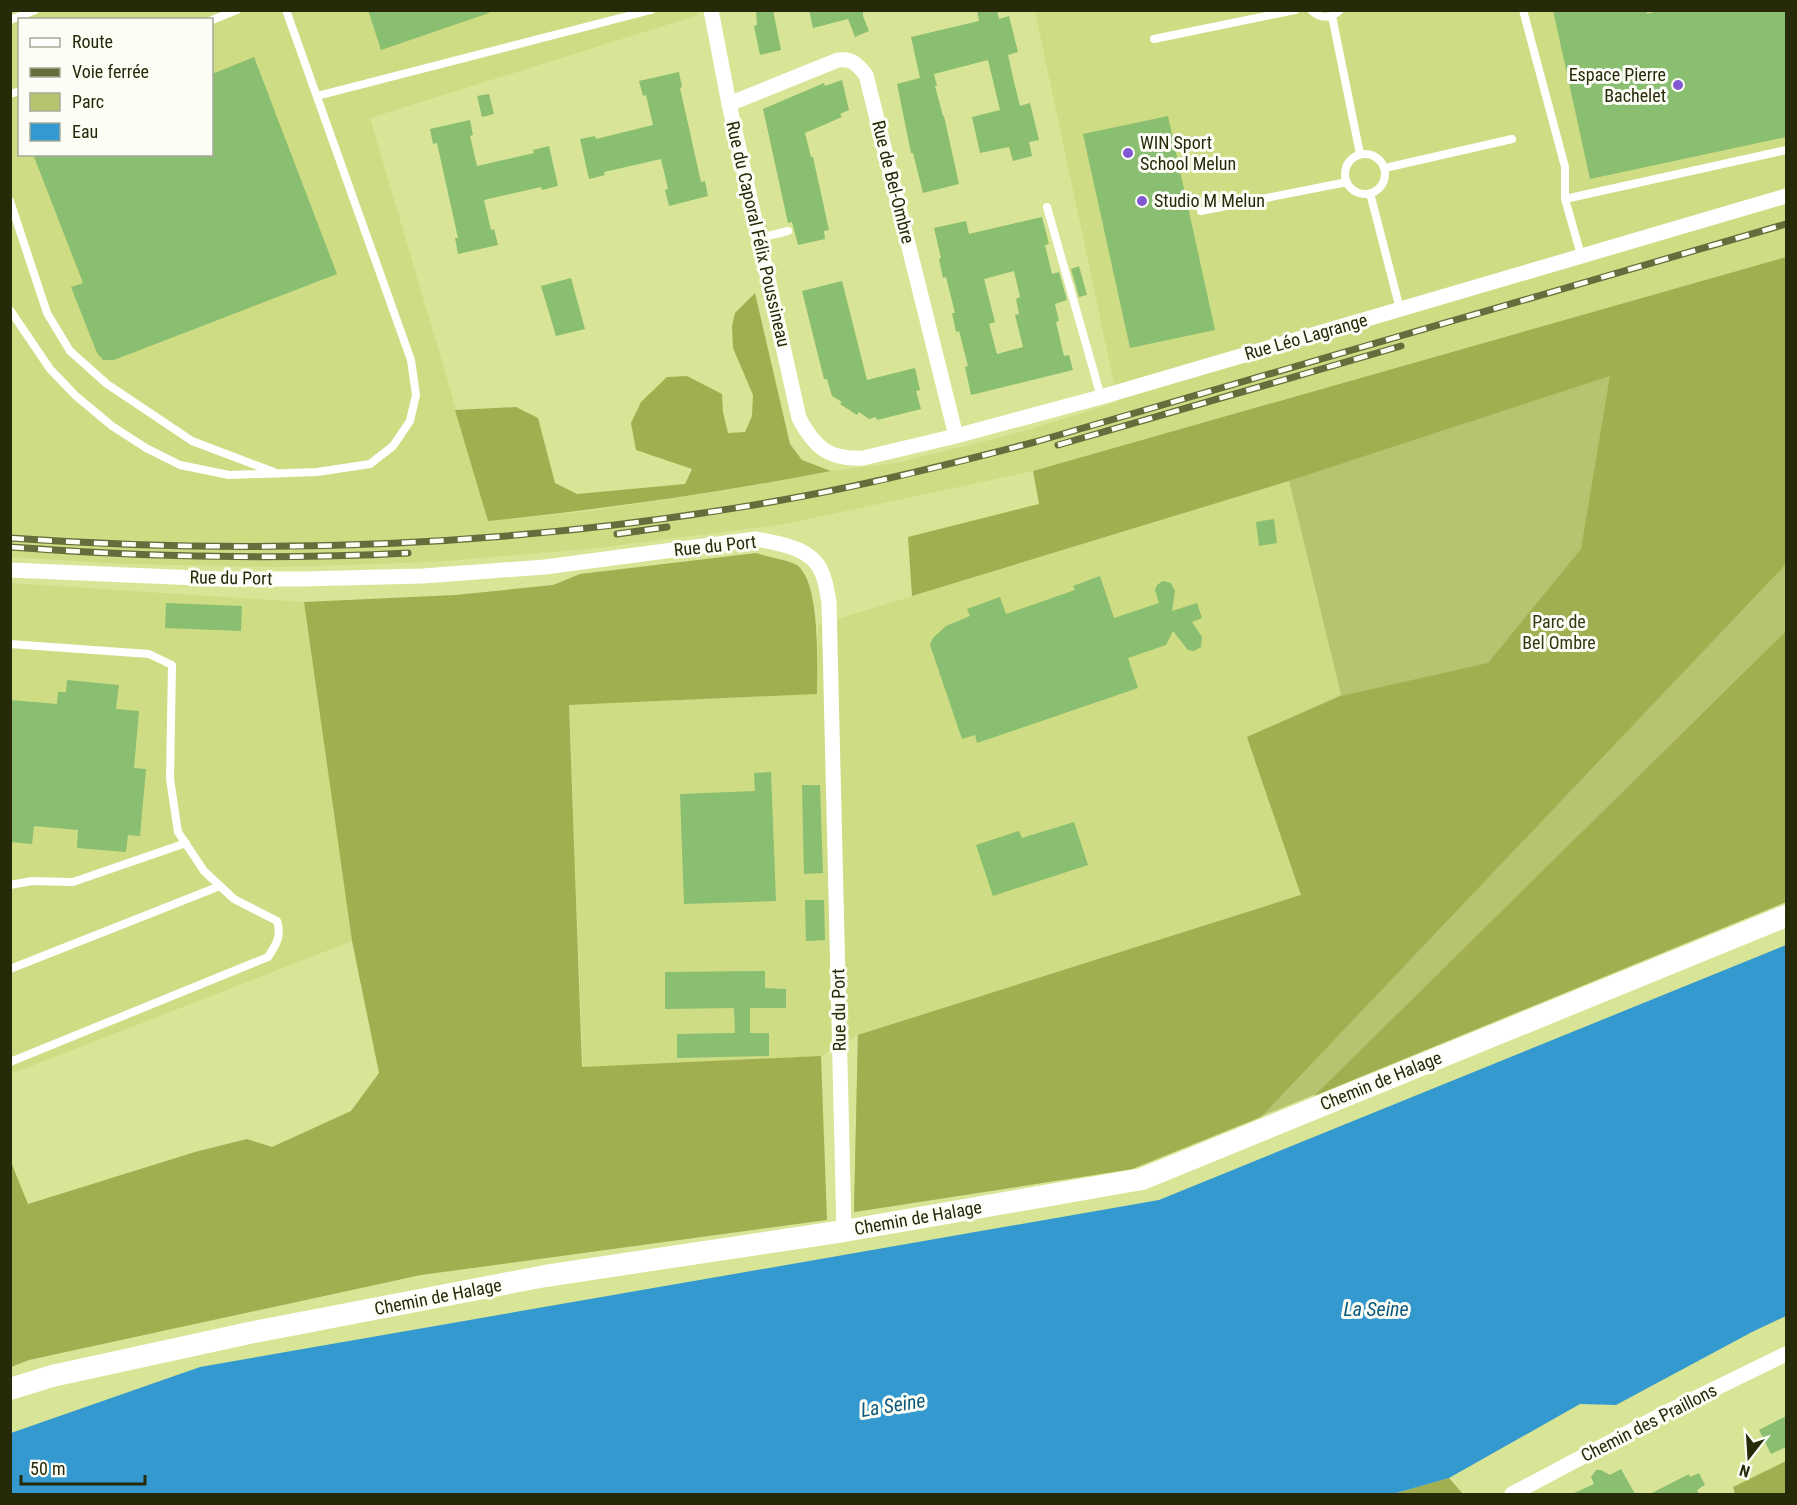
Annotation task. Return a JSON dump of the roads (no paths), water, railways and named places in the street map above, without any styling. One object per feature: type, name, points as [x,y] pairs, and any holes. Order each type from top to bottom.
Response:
[{"type":"street","name":"Rue du Caporal Félix Poussineau","points":[[711,10],[729,104],[799,418],[808,437],[823,450]]},
{"type":"street","name":"Rue de Bel-Ombre","points":[[729,104],[837,60],[847,58],[856,63],[866,75],[956,436]]},
{"type":"street","name":"Rue Léo Lagrange","points":[[823,450],[834,456],[848,459],[863,458],[956,436],[1101,397],[1786,196]]},
{"type":"street","name":"Rue du Port","points":[[10,570],[221,579],[301,579],[423,576],[545,567],[756,539],[783,544],[807,553],[822,571],[830,602],[844,1231]]},
{"type":"street","name":"Chemin de Halage","points":[[10,1389],[52,1376],[249,1333],[545,1276],[844,1231],[1142,1179],[1786,916]]},
{"type":"street","name":"Chemin des Praillons","points":[[1512,1494],[1667,1412],[1786,1354]]},
{"type":"lane","points":[[10,20],[35,10]]},
{"type":"lane","points":[[213,20],[237,10]]},
{"type":"lane","points":[[10,310],[50,369],[76,396],[112,426],[146,448],[180,465],[229,475],[317,472],[370,464],[393,446],[410,421],[416,394],[411,360],[286,10]]},
{"type":"lane","points":[[316,96],[651,10]]},
{"type":"lane","points":[[1154,39],[1295,10]]},
{"type":"lane","points":[[1311,10],[1319,16],[1332,16],[1340,10]]},
{"type":"lane","points":[[1523,10],[1565,167],[1565,199],[1581,255]]},
{"type":"lane","points":[[1332,16],[1360,154]]},
{"type":"lane","points":[[1385,168],[1512,139]]},
{"type":"lane","points":[[1565,199],[1786,150]]},
{"type":"lane","points":[[1360,154],[1373,154],[1383,162],[1385,168],[1384,181],[1376,191],[1370,193],[1356,192],[1347,182],[1345,175],[1349,162],[1360,154]]},
{"type":"lane","points":[[1201,211],[1347,182]]},
{"type":"lane","points":[[1370,193],[1400,309]]},
{"type":"lane","points":[[10,201],[47,313],[70,351],[107,384],[192,441],[278,473]]},
{"type":"lane","points":[[1047,207],[1101,397]]},
{"type":"lane","points":[[759,238],[788,231]]},
{"type":"lane","points":[[10,644],[148,654],[172,665],[170,779],[178,832],[204,871],[234,899],[277,921],[280,930],[277,944],[268,957],[10,1062]]},
{"type":"lane","points":[[10,885],[32,881],[73,882],[186,843]]},
{"type":"lane","points":[[10,969],[220,886]]},
{"type":"water","name":"La Seine","points":[[1786,945],[1786,1316],[1616,1405],[1580,1404],[1449,1478],[1393,1494],[11,1494],[11,1433],[200,1367],[1159,1200]]},
{"type":"railway","points":[[10,538],[201,546],[392,543],[582,529],[771,502],[838,490],[1035,442],[1786,224]]},
{"type":"railway","points":[[1058,445],[1401,346]]},
{"type":"railway","points":[[617,534],[667,527]]},
{"type":"railway","points":[[10,547],[209,556],[408,553]]},
{"type":"place","name":"Espace Pierre Bachelet","points":[[1678,85]]},
{"type":"place","name":"WIN Sport School Melun","points":[[1128,153]]},
{"type":"place","name":"Studio M Melun","points":[[1142,201]]},
{"type":"park label","name":"Parc de Bel Ombre","points":[[1559,632]]}]
